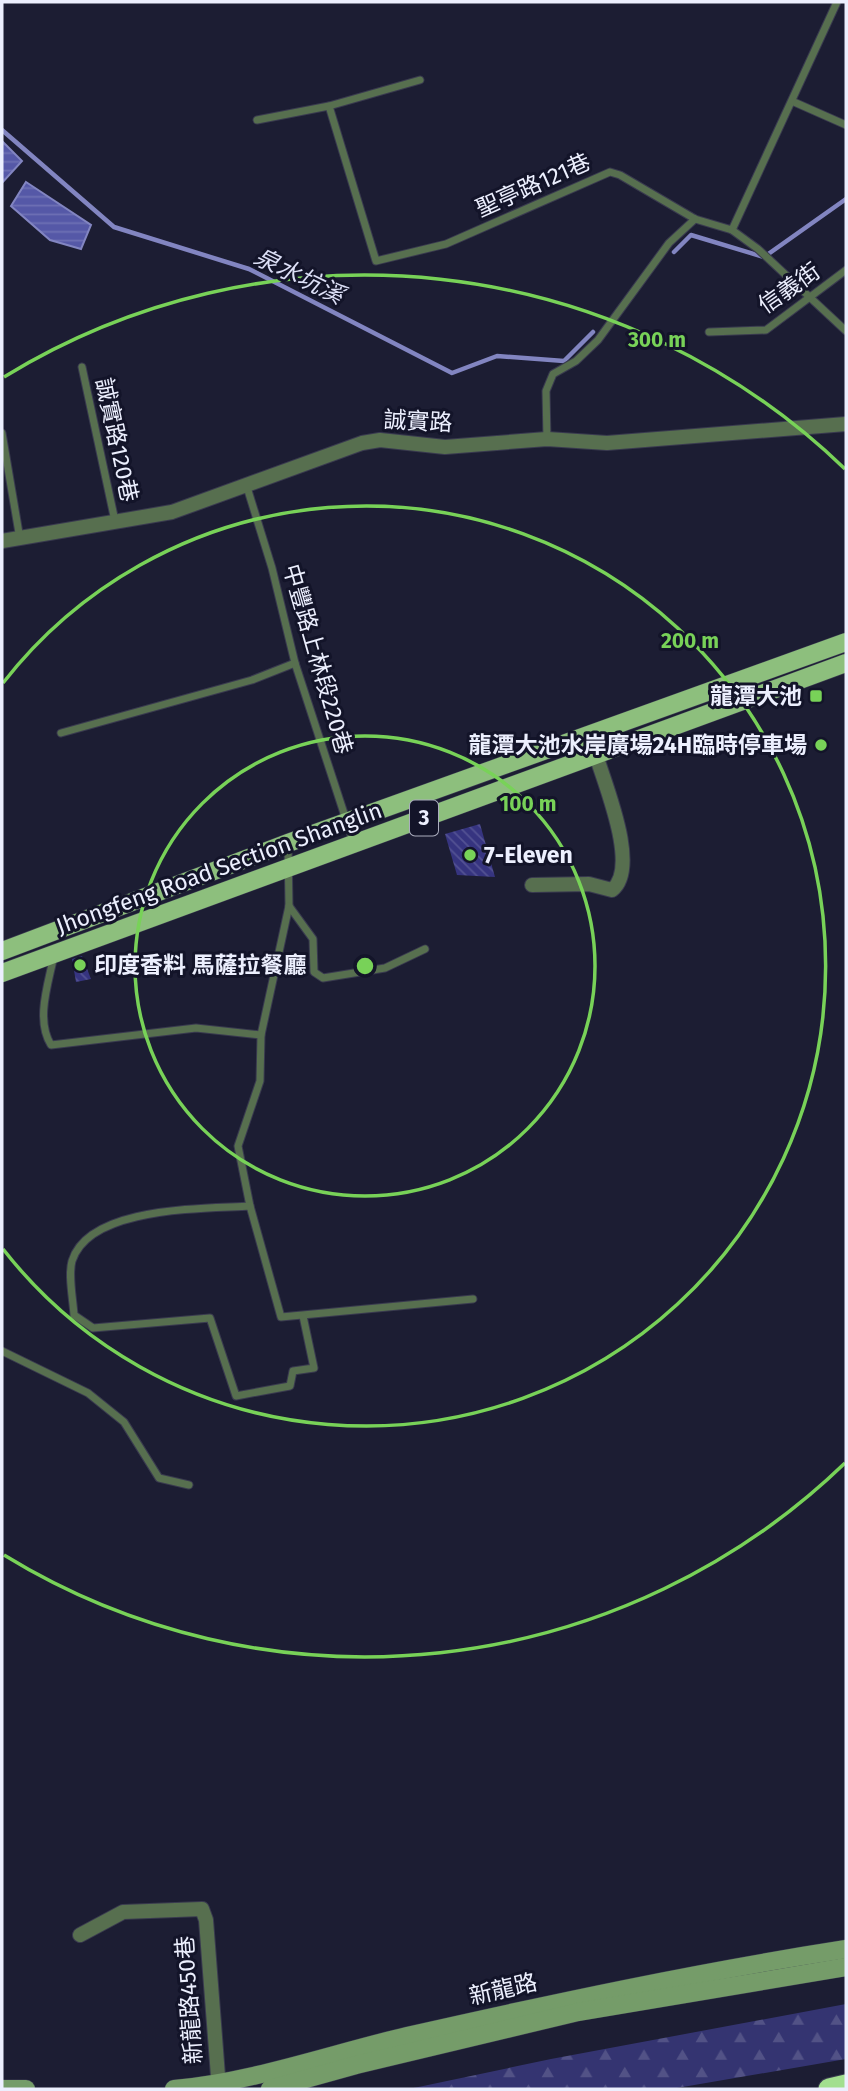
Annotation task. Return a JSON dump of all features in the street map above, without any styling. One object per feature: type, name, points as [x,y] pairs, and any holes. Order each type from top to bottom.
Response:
[{"type":"highway","points":[[829,2089],[846,2085]]},
{"type":"main road","name":"Jhongfeng Road Section Shanglin","points":[[2,951],[288,843],[846,642]]},
{"type":"main road","name":"Jhongfeng Road Section Shanglin","points":[[2,973],[846,663]]},
{"type":"street","name":"誠實路","points":[[2,541],[172,512],[246,483],[362,443],[380,440],[444,447],[547,439],[607,443],[846,424]]},
{"type":"street","points":[[532,885],[589,884],[612,890],[617,886],[625,858],[596,755]]},
{"type":"street","name":"新龍路450巷","points":[[80,1935],[123,1912],[202,1909],[206,1920],[218,2087]]},
{"type":"street","name":"新龍路","points":[[174,2089],[218,2087],[346,2050],[575,1997],[846,1950]]},
{"type":"street","name":"新龍路","points":[[270,2089],[356,2065],[579,2012],[846,1967]]},
{"type":"street","points":[[2,2089],[26,2089]]},
{"type":"lane","points":[[732,230],[794,102],[837,2]]},
{"type":"lane","points":[[257,120],[329,106],[420,80]]},
{"type":"lane","points":[[794,102],[846,125]]},
{"type":"lane","name":"聖亭路121巷","points":[[329,106],[376,261],[446,244],[610,172],[695,219],[732,230],[758,249],[846,331]]},
{"type":"lane","points":[[547,439],[546,391],[553,374],[576,361],[598,340],[669,243],[695,219]]},
{"type":"lane","name":"信義街","points":[[709,332],[766,330],[846,270]]},
{"type":"lane","name":"誠實路120巷","points":[[82,367],[115,522]]},
{"type":"lane","points":[[2,433],[20,539]]},
{"type":"lane","name":"中豐路上林段220巷","points":[[246,483],[272,568],[295,663],[354,845]]},
{"type":"lane","points":[[61,733],[252,680],[295,663]]},
{"type":"lane","points":[[288,843],[289,906],[261,1035],[260,1081],[239,1146],[250,1206],[281,1317],[473,1299]]},
{"type":"lane","points":[[289,906],[313,939],[314,972],[323,978],[384,968],[425,948]]},
{"type":"lane","points":[[54,955],[44,1006],[45,1036],[51,1045],[196,1028],[261,1035]]},
{"type":"lane","points":[[250,1206],[137,1214],[110,1225],[81,1245],[72,1262],[74,1315],[93,1328],[210,1318],[236,1396],[290,1386],[293,1371],[314,1368],[303,1316]]},
{"type":"lane","points":[[2,1351],[88,1393],[124,1422],[159,1478],[190,1485]]},
{"type":"green space","points":[[846,2004],[846,2059],[671,2089],[409,2089],[551,2059]]},
{"type":"shaded area","points":[[2,141],[22,161],[2,183]]},
{"type":"shaded area","points":[[26,182],[91,225],[81,249],[50,240],[11,206]]},
{"type":"building","name":"7-Eleven","points":[[480,824],[495,877],[457,875],[445,834]]},
{"type":"building","name":"印度香料 馬薩拉餐廳","points":[[82,956],[91,979],[76,982],[72,959]]},
{"type":"waterway","name":"泉水坑溪","points":[[2,130],[114,227],[249,269],[452,373],[497,356],[564,361],[593,332]]},
{"type":"waterway","name":"泉水坑溪","points":[[674,252],[691,235],[764,257],[846,199]]},
{"type":"place","name":"龍潭大池","points":[[816,696]]},
{"type":"place","name":"龍潭大池水岸廣場24H臨時停車場","points":[[821,745]]},
{"type":"place","name":"7-Eleven","points":[[470,855]]},
{"type":"place","name":"印度香料 馬薩拉餐廳","points":[[80,965]]}]
